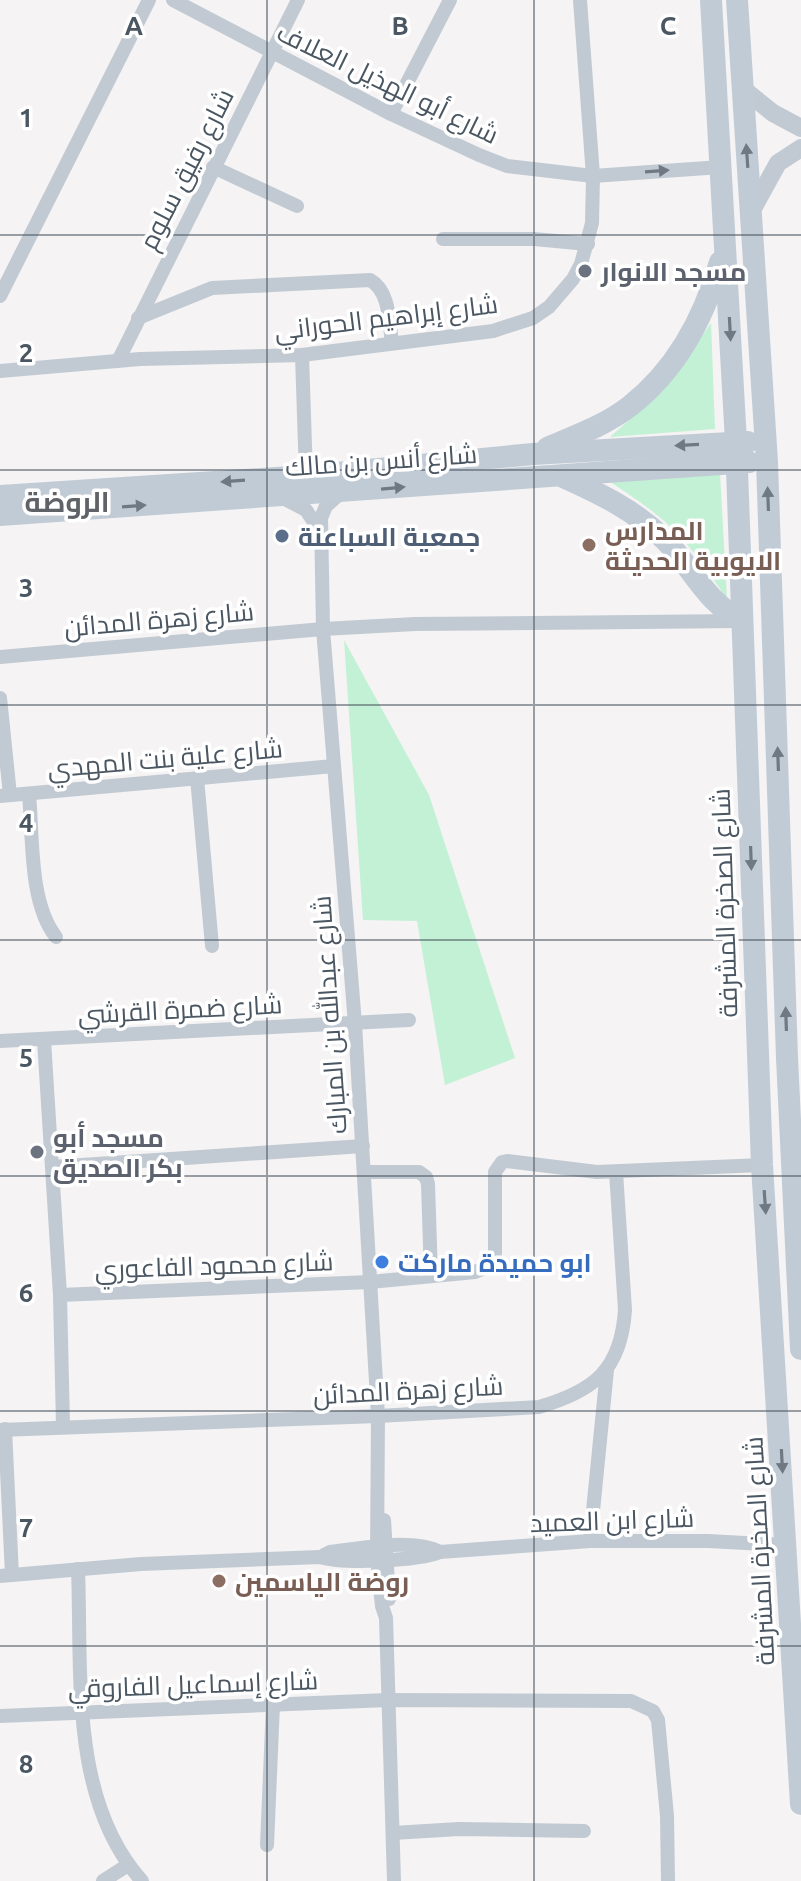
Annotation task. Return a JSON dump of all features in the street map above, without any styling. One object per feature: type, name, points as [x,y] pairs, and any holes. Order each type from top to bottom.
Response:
[{"type":"main road","name":"شارع الصخرة المشرفة","points":[[711,0],[726,242],[741,620],[783,1154],[799,1291],[801,1349]]},
{"type":"main road","name":"شارع الصخرة المشرفة","points":[[737,0],[766,451],[787,1058],[783,1154],[785,1545],[801,1804]]},
{"type":"main road","points":[[533,454],[608,420],[654,385],[697,326],[726,242]]},
{"type":"main road","name":"شارع أنس بن مالك","points":[[0,496],[306,476],[533,454],[766,451]]},
{"type":"main road","name":"شارع أنس بن مالك","points":[[0,515],[558,475],[736,452]]},
{"type":"main road","points":[[558,475],[615,500],[638,517],[680,556],[720,606],[741,620]]},
{"type":"main road","points":[[787,1058],[801,1081]]},
{"type":"street","points":[[0,296],[149,0]]},
{"type":"street","name":"شارع أبو الهذيل العلاف","points":[[173,0],[391,114],[507,166],[593,176],[721,167]]},
{"type":"street","name":"شارع رفيق سلوم","points":[[118,361],[298,0]]},
{"type":"street","points":[[391,114],[450,0]]},
{"type":"street","name":"شارع إبراهيم الحوراني","points":[[0,371],[118,361],[302,355],[493,331],[533,318],[549,307],[573,279],[588,244],[592,223],[593,176],[580,0]]},
{"type":"street","points":[[743,89],[773,113],[801,128]]},
{"type":"street","points":[[751,212],[778,163],[801,148]]},
{"type":"street","points":[[213,167],[297,206]]},
{"type":"street","points":[[443,239],[534,239],[588,244]]},
{"type":"street","points":[[138,318],[212,288],[370,280],[380,285],[384,295],[392,343]]},
{"type":"street","points":[[302,355],[306,476]]},
{"type":"street","name":"شارع عبدالله بن المبارك","points":[[342,492],[326,506],[320,531],[323,629],[363,1146],[378,1416],[379,1496],[383,1509],[382,1606],[386,1618],[394,1881]]},
{"type":"street","points":[[278,496],[306,510],[320,531]]},
{"type":"street","name":"شارع زهرة المدائن","points":[[0,657],[323,629],[483,622],[741,620]]},
{"type":"street","points":[[0,698],[5,796]]},
{"type":"street","name":"شارع علية بنت المهدي","points":[[5,796],[334,766]]},
{"type":"street","points":[[197,778],[212,946]]},
{"type":"street","points":[[29,794],[38,900],[44,918],[56,937]]},
{"type":"street","name":"شارع ضمرة القرشي","points":[[0,1041],[409,1020]]},
{"type":"street","points":[[44,1040],[60,1295],[63,1426]]},
{"type":"street","points":[[52,1167],[363,1146]]},
{"type":"street","points":[[370,1282],[482,1270],[493,1260],[495,1172],[502,1162],[616,1172],[783,1154]]},
{"type":"street","points":[[364,1172],[419,1172],[426,1177],[431,1276]]},
{"type":"street","points":[[590,1541],[607,1370],[619,1350],[625,1310],[616,1172]]},
{"type":"street","name":"شارع محمود الفاعوري","points":[[60,1295],[370,1282]]},
{"type":"street","name":"شارع زهرة المدائن","points":[[2,1430],[539,1407],[579,1392],[607,1370]]},
{"type":"street","points":[[2,1430],[6,1576]]},
{"type":"street","name":"شارع ابن العميد","points":[[6,1576],[78,1569],[320,1557],[330,1552],[382,1553],[429,1546],[440,1552],[590,1541],[708,1541],[785,1545]]},
{"type":"street","points":[[78,1569],[83,1713],[90,1779],[99,1807],[128,1865],[142,1881]]},
{"type":"street","name":"شارع إسماعيل الفاروقي","points":[[0,1716],[388,1700],[631,1701],[653,1711],[658,1720],[666,1802],[668,1881]]},
{"type":"street","points":[[267,1845],[273,1704]]},
{"type":"street","points":[[393,1833],[459,1829],[584,1831]]},
{"type":"street","points":[[103,1881],[128,1865]]},
{"type":"green space","points":[[711,323],[715,429],[610,437],[664,389]]},
{"type":"green space","points":[[720,473],[727,599],[672,528],[606,479]]},
{"type":"green space","points":[[344,640],[429,795],[515,1058],[445,1085],[417,921],[363,920]]},
{"type":"place","name":"مسجد الانوار","points":[[585,271]]},
{"type":"place","name":"جمعية السباعنة","points":[[282,536]]},
{"type":"place","name":"المدارس الايوبية الحديثة","points":[[589,545]]},
{"type":"place","name":"مسجد أبو بكر الصديق","points":[[37,1152]]},
{"type":"place","name":"ابو حميدة ماركت","points":[[382,1262]]},
{"type":"place","name":"روضة الياسمين","points":[[219,1581]]},
{"type":"district","name":"الروضة","points":[[67,501]]}]
